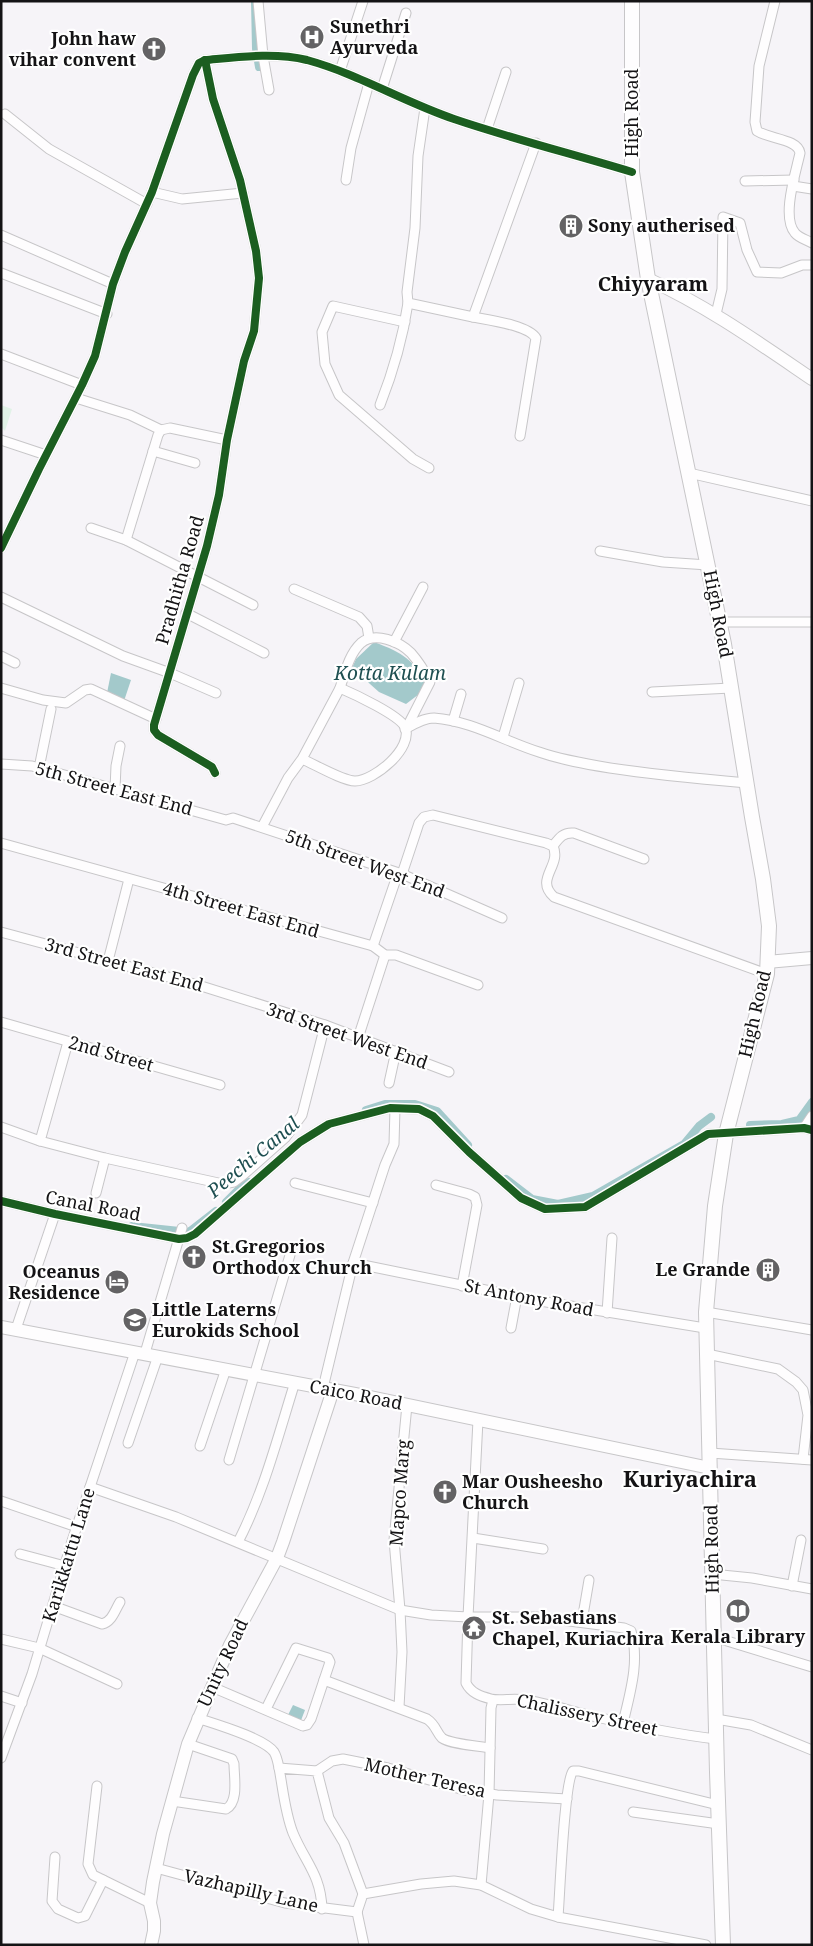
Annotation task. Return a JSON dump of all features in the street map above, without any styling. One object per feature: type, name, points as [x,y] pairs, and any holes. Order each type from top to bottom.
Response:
[{"type":"main road","name":"High Road","points":[[632,1],[632,172],[648,279],[720,622],[732,688],[769,926],[767,968],[726,1134],[715,1206],[705,1328],[723,1945]]},
{"type":"street","points":[[258,1],[263,56],[269,90]]},
{"type":"street","points":[[340,71],[364,1]]},
{"type":"street","points":[[775,1],[759,66],[755,122],[757,131],[765,136],[796,144],[800,148],[789,200],[792,230],[796,235],[812,244]]},
{"type":"street","points":[[382,89],[406,13]]},
{"type":"street","points":[[1,548],[95,356],[113,284],[152,192],[190,81],[199,64],[205,60],[263,56],[298,59],[340,71],[425,108],[487,129],[632,172]]},
{"type":"street","name":"Pradhitha Road","points":[[156,719],[207,546],[219,494],[227,440],[244,360],[254,331],[259,278],[256,251],[240,180],[213,99],[205,60]]},
{"type":"street","points":[[487,129],[506,72]]},
{"type":"street","points":[[346,180],[351,148],[369,84]]},
{"type":"street","points":[[380,405],[388,384],[405,322],[408,303],[407,292],[415,228],[418,156],[425,108]]},
{"type":"street","points":[[5,114],[49,149],[147,204]]},
{"type":"street","points":[[473,317],[536,143]]},
{"type":"street","points":[[745,181],[793,183],[812,189]]},
{"type":"street","points":[[152,192],[182,199],[243,193]]},
{"type":"street","points":[[716,314],[722,289],[724,217],[740,222],[747,250],[758,272],[781,273],[802,265],[812,265]]},
{"type":"street","points":[[1,235],[113,284]]},
{"type":"street","points":[[1,273],[107,314]]},
{"type":"street","points":[[648,279],[716,314],[812,378]]},
{"type":"street","points":[[408,303],[473,317],[532,333],[536,338],[520,436]]},
{"type":"street","points":[[405,322],[333,306],[322,332],[324,364],[339,395],[413,459],[429,468]]},
{"type":"street","points":[[1,354],[82,385]]},
{"type":"street","points":[[76,398],[130,415],[161,430],[170,428],[227,440]]},
{"type":"street","points":[[126,540],[161,430]]},
{"type":"street","points":[[1,440],[46,456]]},
{"type":"street","points":[[153,451],[195,463]]},
{"type":"street","points":[[689,473],[812,501]]},
{"type":"street","points":[[91,528],[126,540],[253,605]]},
{"type":"street","points":[[600,551],[663,562],[708,565]]},
{"type":"street","points":[[394,642],[423,587]]},
{"type":"street","points":[[294,588],[359,617],[367,626],[369,638]]},
{"type":"street","points":[[1,597],[123,656],[170,673],[216,693]]},
{"type":"street","points":[[186,613],[264,653]]},
{"type":"street","points":[[720,622],[812,622]]},
{"type":"street","points":[[262,828],[288,778],[302,759],[340,688],[348,662],[361,644],[369,638],[378,637],[394,642],[410,652],[430,682],[406,729],[406,742],[396,757],[365,779],[355,781],[302,759]]},
{"type":"street","points":[[1,656],[15,663]]},
{"type":"street","points":[[503,737],[519,683]]},
{"type":"street","points":[[1,688],[43,700],[66,703],[80,692],[91,689],[156,719],[154,730],[158,735],[205,761],[212,766],[216,773]]},
{"type":"street","points":[[340,688],[359,696],[392,716],[401,722],[406,729]]},
{"type":"street","points":[[652,692],[732,688]]},
{"type":"street","points":[[453,721],[461,694]]},
{"type":"street","points":[[39,768],[51,710]]},
{"type":"street","points":[[406,729],[419,721],[432,718],[453,721],[503,737],[539,752],[578,762],[657,775],[747,783]]},
{"type":"street","points":[[115,789],[116,766],[120,746]]},
{"type":"street","name":"5th Street East End","points":[[1,764],[39,768],[226,820]]},
{"type":"street","points":[[373,946],[397,876],[402,874],[419,823],[424,817],[433,815],[553,846],[556,852],[555,858],[546,883],[548,892],[554,897],[767,968],[812,958]]},
{"type":"street","name":"5th Street West End","points":[[226,820],[233,818],[402,874],[502,918]]},
{"type":"street","points":[[553,846],[567,832],[644,859]]},
{"type":"street","name":"4th Street East End","points":[[1,843],[373,946],[385,955],[396,956],[478,985]]},
{"type":"street","points":[[108,961],[130,879]]},
{"type":"street","name":"3rd Street East End","points":[[1,932],[198,985],[245,1001]]},
{"type":"street","points":[[358,1038],[385,955]]},
{"type":"street","name":"3rd Street West End","points":[[245,1001],[325,1025],[449,1072]]},
{"type":"street","name":"2nd Street","points":[[1,1022],[220,1086]]},
{"type":"street","points":[[1,1127],[40,1141],[105,1158],[223,1184],[234,1182],[286,1138],[302,1115],[325,1025]]},
{"type":"street","points":[[40,1141],[68,1042]]},
{"type":"street","points":[[389,1083],[396,1051]]},
{"type":"street","points":[[181,1234],[187,1238],[194,1234],[300,1142],[329,1124],[390,1108],[419,1109],[432,1116],[521,1198],[545,1209],[585,1207],[708,1134],[808,1129],[812,1116]]},
{"type":"street","points":[[328,1389],[353,1263],[394,1144],[396,1108]]},
{"type":"street","points":[[96,1193],[105,1158]]},
{"type":"street","points":[[295,1183],[373,1203]]},
{"type":"street","points":[[436,1185],[475,1197],[477,1205],[462,1286]]},
{"type":"street","name":"Canal Road","points":[[1,1201],[55,1214],[181,1234]]},
{"type":"street","points":[[16,1329],[55,1214]]},
{"type":"street","name":"Karikkattu Lane","points":[[1,1758],[22,1702],[90,1487],[140,1353],[181,1234]]},
{"type":"street","points":[[607,1313],[612,1238]]},
{"type":"street","points":[[229,1460],[290,1255]]},
{"type":"street","name":"St Antony Road","points":[[353,1263],[462,1286],[607,1313],[705,1328]]},
{"type":"street","points":[[511,1328],[517,1296]]},
{"type":"street","points":[[706,1312],[812,1330]]},
{"type":"street","name":"Caico Road","points":[[1,1327],[255,1374],[710,1468]]},
{"type":"street","points":[[706,1354],[778,1369],[796,1382],[803,1390],[808,1415],[807,1460],[710,1453]]},
{"type":"street","points":[[128,1443],[158,1356]]},
{"type":"street","points":[[200,1446],[226,1369]]},
{"type":"street","points":[[238,1542],[249,1521],[295,1382]]},
{"type":"street","name":"Unity Road","points":[[153,1944],[154,1921],[150,1903],[156,1868],[188,1744],[197,1718],[230,1645],[277,1558],[328,1389]]},
{"type":"street","name":"Mapco Marg","points":[[399,1707],[402,1676],[400,1610],[394,1540],[407,1405]]},
{"type":"street","points":[[478,1420],[466,1684],[476,1694],[493,1700]]},
{"type":"street","points":[[90,1487],[176,1517],[400,1610],[431,1615],[468,1617],[538,1616],[582,1621],[624,1628],[631,1631],[634,1639],[634,1676],[623,1723]]},
{"type":"street","points":[[1,1501],[76,1528]]},
{"type":"street","points":[[473,1538],[543,1549]]},
{"type":"street","points":[[792,1586],[801,1540]]},
{"type":"street","points":[[20,1554],[65,1566]]},
{"type":"street","points":[[712,1574],[752,1578],[812,1589]]},
{"type":"street","points":[[582,1621],[589,1580]]},
{"type":"street","points":[[53,1606],[102,1624],[107,1623],[120,1602]]},
{"type":"street","points":[[714,1637],[812,1667]]},
{"type":"street","points":[[1,1639],[39,1648],[117,1684]]},
{"type":"street","points":[[212,1687],[302,1726],[307,1725],[330,1662],[328,1658],[296,1648],[266,1710]]},
{"type":"street","points":[[324,1680],[427,1719],[434,1724],[441,1737],[448,1741],[490,1748]]},
{"type":"street","points":[[1,1696],[22,1702]]},
{"type":"street","name":"Chalissery Street","points":[[481,1885],[489,1794],[491,1708],[493,1700],[504,1698],[525,1700],[672,1734],[716,1739]]},
{"type":"street","points":[[197,1718],[252,1738],[269,1747],[275,1754],[288,1819],[318,1881],[322,1892],[322,1909]]},
{"type":"street","points":[[716,1719],[751,1725],[812,1750]]},
{"type":"street","points":[[172,1801],[226,1809],[231,1807],[234,1801],[234,1764],[232,1759],[188,1744]]},
{"type":"street","name":"Mother Teresa","points":[[317,1771],[332,1761],[343,1759],[388,1768],[464,1790],[489,1794],[567,1799]]},
{"type":"street","points":[[279,1768],[317,1771],[329,1818],[344,1843],[363,1894],[357,1912],[364,1945]]},
{"type":"street","points":[[558,1916],[567,1799],[570,1776],[573,1771],[718,1805]]},
{"type":"street","points":[[97,1786],[88,1864],[93,1875],[150,1903]]},
{"type":"street","points":[[634,1812],[719,1824]]},
{"type":"street","points":[[55,1857],[52,1901],[58,1909],[78,1918],[85,1916],[103,1880]]},
{"type":"street","name":"Vazhapilly Lane","points":[[156,1868],[284,1903],[357,1912]]},
{"type":"street","points":[[363,1894],[421,1884],[454,1881],[481,1885],[531,1909],[706,1945]]},
{"type":"green space","points":[[1,405],[12,409],[5,431],[1,427]]},
{"type":"water","name":"Kotta Kulam","points":[[374,642],[406,658],[417,670],[427,688],[406,704],[379,692],[352,668],[356,659]]},
{"type":"water","points":[[111,673],[131,680],[124,701],[107,693]]},
{"type":"water","points":[[293,1705],[305,1710],[300,1723],[287,1717]]},
{"type":"waterway","points":[[255,1],[256,49]]},
{"type":"waterway","points":[[258,61],[259,67]]},
{"type":"waterway","name":"Peechi Canal","points":[[750,1125],[782,1124],[799,1120],[812,1102]]},
{"type":"waterway","name":"Peechi Canal","points":[[366,1110],[385,1104],[415,1104],[437,1111],[468,1145]]},
{"type":"waterway","name":"Peechi Canal","points":[[506,1179],[532,1199],[558,1204],[593,1196],[684,1144],[699,1126],[711,1117]]},
{"type":"waterway","name":"Peechi Canal","points":[[226,1202],[249,1182]]},
{"type":"waterway","name":"Peechi Canal","points":[[132,1226],[189,1232],[216,1211]]},
{"type":"cycle path","points":[[1,548],[95,356],[113,284],[152,192],[193,75],[199,63],[205,60],[256,56],[282,56],[307,60],[363,80],[417,105],[454,119],[632,172]]},
{"type":"cycle path","points":[[205,60],[213,99],[240,180],[256,251],[259,278],[254,331],[244,361],[227,440],[219,495],[207,546],[154,730],[158,735],[212,767],[215,773]]},
{"type":"cycle path","points":[[1,1201],[179,1239],[187,1238],[195,1234],[300,1142],[329,1124],[390,1108],[419,1109],[433,1116],[469,1152],[521,1198],[545,1209],[585,1207],[708,1134],[804,1128],[812,1130]]},
{"type":"place","name":"Sunethri Ayurveda","points":[[312,37]]},
{"type":"place","name":"John haw vihar convent","points":[[154,49]]},
{"type":"place","name":"Sony autherised","points":[[571,226]]},
{"type":"place","name":"St.Gregorios Orthodox Church","points":[[194,1257]]},
{"type":"place","name":"Le Grande","points":[[768,1270]]},
{"type":"place","name":"Oceanus Residence","points":[[117,1282]]},
{"type":"place","name":"Little Laterns Eurokids School","points":[[135,1320]]},
{"type":"place","name":"Mar Ousheesho Church","points":[[445,1492]]},
{"type":"place","name":"Kerala Library","points":[[738,1611]]},
{"type":"place","name":"St. Sebastians Chapel, Kuriachira","points":[[474,1628]]},
{"type":"district","name":"Chiyyaram","points":[[653,284]]},
{"type":"district","name":"Kuriyachira","points":[[690,1479]]}]
